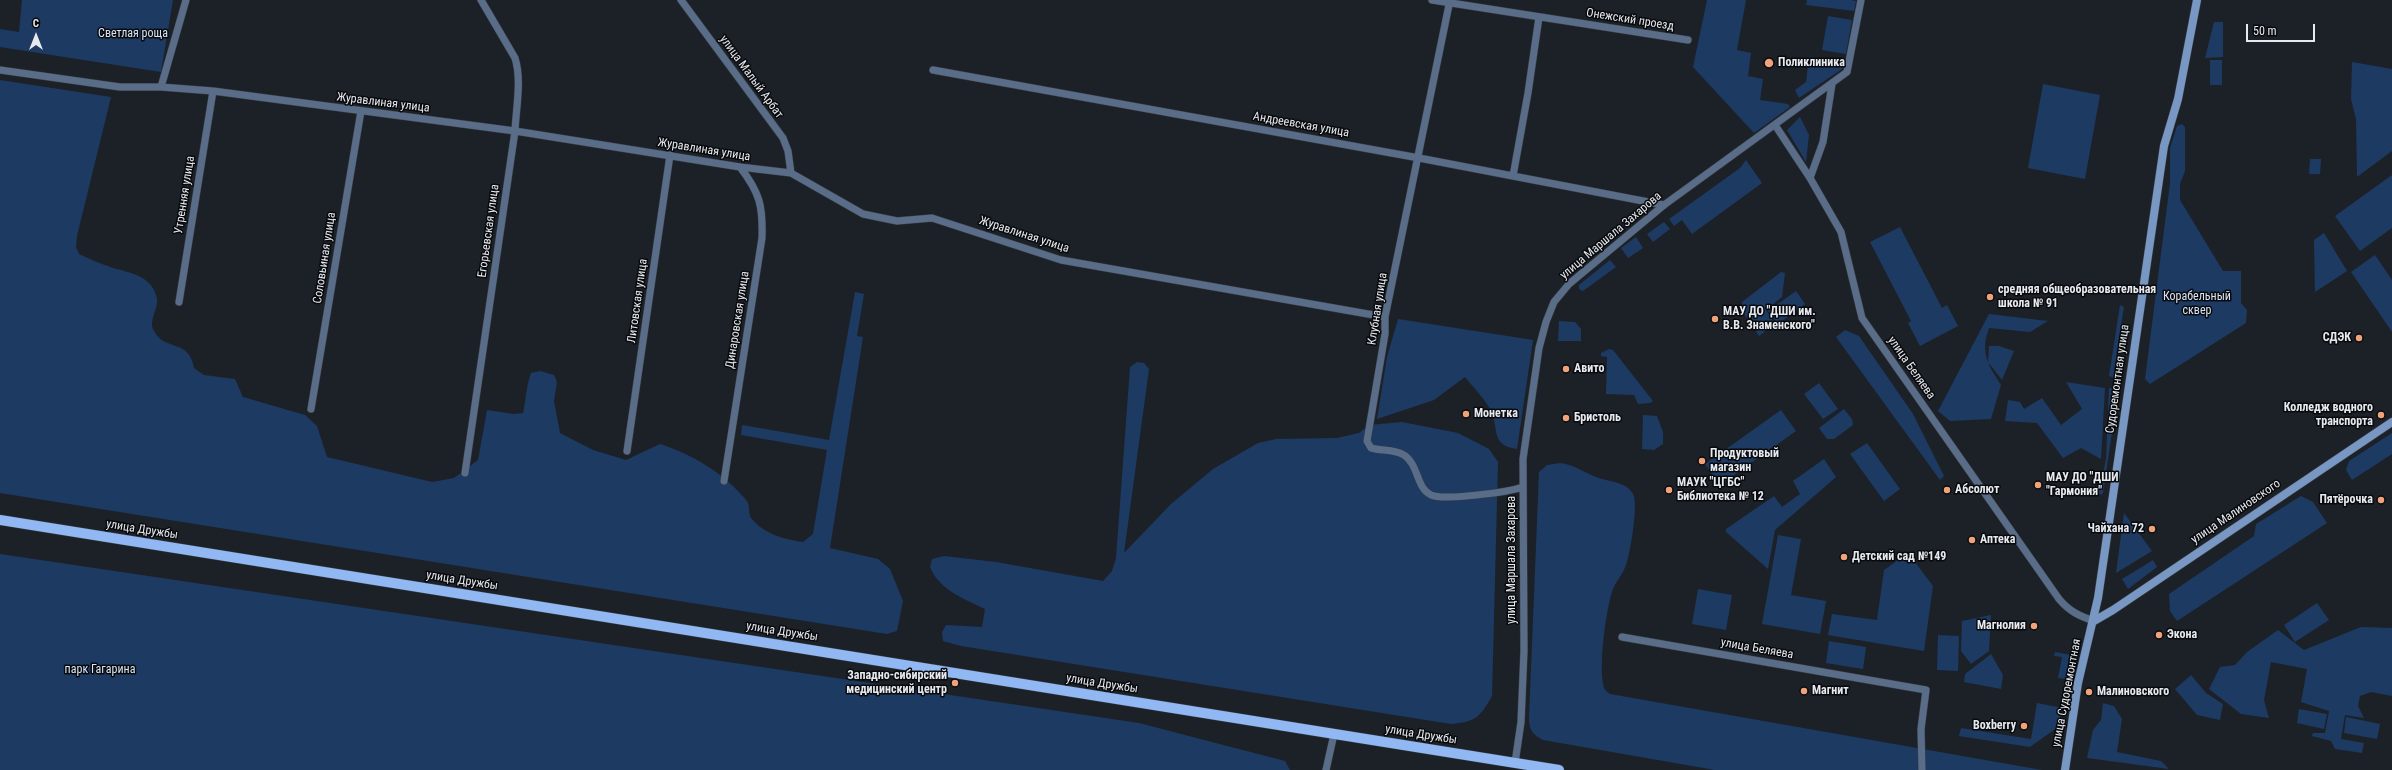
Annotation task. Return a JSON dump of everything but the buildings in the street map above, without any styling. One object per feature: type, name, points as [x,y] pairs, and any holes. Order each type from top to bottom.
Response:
[{"type":"main road","name":"улица Дружбы","points":[[0,520],[1559,770]]},
{"type":"street","points":[[162,87],[186,0]]},
{"type":"street","name":"Егорьевская улица","points":[[465,473],[515,131],[518,67],[481,0]]},
{"type":"street","name":"улица Малый Арбат","points":[[681,0],[783,138],[788,151],[791,173]]},
{"type":"street","name":"Онежский проезд","points":[[1432,0],[1688,40]]},
{"type":"street","name":"улица Маршала Захарова","points":[[1515,763],[1521,722],[1524,651],[1523,459],[1539,348],[1546,322],[1554,302],[1569,284],[1664,205],[1847,72],[1861,0]]},
{"type":"street","name":"Судоремонтная улица","points":[[2094,621],[2164,146],[2178,99],[2197,0]]},
{"type":"street","name":"Клубная улица","points":[[1450,2],[1385,317],[1385,334],[1367,441],[1371,448],[1392,451],[1404,456],[1412,464],[1422,486],[1431,495],[1446,499],[1511,491],[1523,487]]},
{"type":"street","points":[[1513,176],[1528,93],[1539,17]]},
{"type":"street","name":"Журавлиная улица","points":[[0,70],[120,87],[162,87],[213,91],[515,131],[740,167],[791,173],[863,214],[897,221],[932,218],[1061,260],[1385,317]]},
{"type":"street","name":"Андреевская улица","points":[[933,70],[1419,158],[1664,205]]},
{"type":"street","points":[[1810,178],[1823,142],[1832,84]]},
{"type":"street","name":"Утренняя улица","points":[[179,302],[213,91]]},
{"type":"street","name":"Соловьиная улица","points":[[311,409],[361,111]]},
{"type":"street","name":"улица Беляева","points":[[1775,125],[1810,178],[1841,232],[1862,318],[2059,599],[2068,609],[2077,615],[2094,621]]},
{"type":"street","name":"Литовская улица","points":[[627,451],[670,155]]},
{"type":"street","name":"Динаровская улица","points":[[724,481],[762,238],[763,213],[760,199],[752,183],[740,167]]},
{"type":"street","name":"улица Малиновского","points":[[2094,621],[2113,610],[2392,422]]},
{"type":"street","name":"улица Судоремонтная","points":[[2065,770],[2078,683],[2094,621]]},
{"type":"street","name":"улица Беляева","points":[[1622,637],[1926,690],[1920,729],[1922,770]]},
{"type":"street","points":[[1326,770],[1334,734]]},
{"type":"green space","name":"Светлая роща","points":[[22,0],[173,0],[161,72],[0,47],[0,29],[19,32]]},
{"type":"green space","points":[[1707,0],[1746,0],[1737,50],[1751,53],[1748,76],[1763,79],[1760,100],[1788,104],[1790,107],[1754,133],[1693,67]]},
{"type":"green space","points":[[1807,0],[1856,1],[1854,11],[1806,5]]},
{"type":"green space","points":[[1828,16],[1852,20],[1846,54],[1822,50]]},
{"type":"green space","points":[[2214,22],[2223,22],[2223,57],[2205,58]]},
{"type":"green space","points":[[1809,57],[1843,63],[1842,69],[1799,98],[1795,90],[1806,82]]},
{"type":"green space","points":[[2210,60],[2222,60],[2222,85],[2210,85]]},
{"type":"green space","points":[[2352,62],[2392,69],[2392,151],[2357,177],[2356,119],[2351,99]]},
{"type":"green space","points":[[0,80],[111,97],[77,236],[76,247],[79,254],[134,274],[146,280],[155,291],[157,299],[152,327],[159,337],[187,353],[194,368],[204,375],[235,379],[243,397],[305,415],[317,426],[327,457],[432,482],[454,478],[478,460],[487,410],[514,414],[523,413],[531,373],[540,371],[554,375],[557,382],[554,401],[560,433],[593,450],[626,460],[660,444],[684,453],[707,466],[729,482],[747,501],[751,518],[756,524],[774,535],[803,542],[813,534],[827,450],[741,435],[742,425],[829,440],[855,292],[864,294],[857,336],[863,337],[830,548],[878,559],[890,569],[903,601],[897,631],[887,634],[0,493]]},
{"type":"green space","points":[[2043,84],[2100,95],[2085,179],[2028,168]]},
{"type":"green space","points":[[1800,117],[1809,135],[1806,162],[1787,130]]},
{"type":"green space","name":"Корабельный сквер","points":[[2182,124],[2185,127],[2185,171],[2180,184],[2180,200],[2223,271],[2241,271],[2241,303],[2247,310],[2246,323],[2150,384],[2145,379],[2170,183],[2170,148],[2177,126]]},
{"type":"green space","points":[[2310,159],[2321,159],[2320,174],[2309,174]]},
{"type":"green space","points":[[1746,160],[1762,183],[1692,234],[1682,220],[1674,226],[1669,219],[1740,168]]},
{"type":"green space","points":[[2392,175],[2392,228],[2360,251],[2335,216]]},
{"type":"green space","points":[[1664,222],[1670,229],[1653,242],[1647,234]]},
{"type":"green space","points":[[1900,227],[1942,308],[1947,305],[1958,326],[1920,346],[1908,323],[1911,321],[1870,242]]},
{"type":"green space","points":[[2324,233],[2347,271],[2315,292],[2314,240]]},
{"type":"green space","points":[[1636,237],[1643,248],[1628,258],[1621,248]]},
{"type":"green space","points":[[2375,255],[2392,280],[2392,332],[2351,272]]},
{"type":"green space","points":[[1610,260],[1616,267],[1583,291],[1579,289],[1579,285]]},
{"type":"green space","points":[[1781,272],[1785,273],[1782,297],[1766,310],[1775,324],[1759,336],[1743,312],[1742,302]]},
{"type":"green space","points":[[1796,291],[1805,304],[1778,324],[1768,311]]},
{"type":"green space","points":[[2120,305],[2124,307],[2114,370],[2120,376],[2118,379],[2109,376]]},
{"type":"green space","points":[[1989,314],[2048,321],[2030,332],[1989,328],[1986,337],[1985,351],[1989,365],[2001,385],[1991,419],[1950,421],[1938,411]]},
{"type":"green space","points":[[1398,319],[1533,340],[1517,449],[1502,444],[1499,440],[1490,409],[1465,377],[1434,400],[1377,419],[1387,357]]},
{"type":"green space","points":[[1559,321],[1575,322],[1581,329],[1581,341],[1558,341]]},
{"type":"green space","points":[[1845,330],[1859,336],[1913,414],[1944,476],[1940,480],[1836,337]]},
{"type":"green space","points":[[1989,346],[1999,346],[2014,351],[2002,380],[1988,362]]},
{"type":"green space","points":[[1609,349],[1613,350],[1653,401],[1650,403],[1638,404],[1634,395],[1606,394],[1607,357],[1601,356],[1601,353]]},
{"type":"green space","points":[[1137,362],[1144,363],[1149,369],[1124,553],[1171,504],[1213,469],[1258,443],[1276,439],[1337,438],[1359,433],[1369,425],[1402,422],[1458,433],[1489,449],[1498,462],[1492,696],[1480,714],[1472,720],[1451,724],[961,646],[943,641],[942,632],[946,625],[982,627],[985,609],[946,588],[934,575],[930,567],[932,559],[944,556],[996,562],[1103,581],[1112,571],[1116,558],[1130,367]]},
{"type":"green space","points":[[2066,382],[2105,388],[2101,459],[2081,448],[2063,458],[2037,423],[2005,421],[2008,400],[2020,402],[2024,409],[2042,398],[2061,425],[2082,409]]},
{"type":"green space","points":[[1819,383],[1838,409],[1823,419],[1804,394]]},
{"type":"green space","points":[[2109,388],[2115,389],[2118,392],[2103,493],[2101,495],[2099,493],[2106,459]]},
{"type":"green space","points":[[1844,409],[1852,419],[1853,425],[1834,439],[1827,439],[1819,428]]},
{"type":"green space","points":[[1781,410],[1796,431],[1720,485],[1705,464]]},
{"type":"green space","points":[[1643,415],[1657,416],[1663,432],[1663,444],[1654,450],[1642,449]]},
{"type":"green space","points":[[2392,433],[2392,454],[2352,480],[2346,470],[2349,461]]},
{"type":"green space","points":[[1867,443],[1900,489],[1884,501],[1850,454]]},
{"type":"green space","points":[[1824,459],[1836,477],[1775,530],[1768,569],[1726,532],[1726,529],[1774,496],[1782,507],[1800,494],[1793,481]]},
{"type":"green space","points":[[1560,463],[1574,467],[1596,477],[1621,484],[1630,490],[1635,499],[1632,540],[1628,559],[1610,598],[1603,640],[1603,682],[1605,690],[1610,694],[2042,770],[1715,770],[1543,740],[1534,734],[1530,726],[1529,718],[1539,472],[1547,465]]},
{"type":"green space","points":[[2301,496],[2313,502],[2327,523],[2177,621],[2170,611],[2169,594],[2254,536],[2256,524]]},
{"type":"green space","points":[[2124,513],[2152,551],[2116,573]]},
{"type":"green space","points":[[1778,535],[1801,539],[1791,595],[1826,601],[1820,634],[1762,624]]},
{"type":"green space","points":[[1908,553],[1933,586],[1924,651],[1828,635],[1832,614],[1877,620],[1884,570]]},
{"type":"green space","name":"парк Гагарина","points":[[0,554],[1139,723],[1285,761],[1290,770],[0,770]]},
{"type":"green space","points":[[2153,560],[2157,567],[2128,589],[2122,579]]},
{"type":"green space","points":[[1698,589],[1732,595],[1726,630],[1692,624]]},
{"type":"green space","points":[[2317,603],[2329,620],[2295,642],[2284,625]]},
{"type":"green space","points":[[1991,615],[1989,651],[1971,664],[1961,651],[1962,621]]},
{"type":"green space","points":[[2361,627],[2392,628],[2392,696],[2371,692],[2360,696],[2358,706],[2364,718],[2345,715],[2341,739],[2364,743],[2362,753],[2335,749],[2331,741],[2312,736],[2313,733],[2325,733],[2329,711],[2301,702],[2307,669],[2271,662],[2264,700],[2269,718],[2241,714],[2209,689],[2220,667],[2235,665],[2247,652],[2278,630],[2304,650]]},
{"type":"green space","points":[[1938,635],[1959,636],[1958,671],[1937,670]]},
{"type":"green space","points":[[1829,641],[1866,647],[1863,669],[1826,663]]},
{"type":"green space","points":[[2055,652],[2071,655],[2066,679],[2058,678],[2062,657],[2054,656]]},
{"type":"green space","points":[[1991,654],[2003,675],[2001,689],[1964,682],[1965,674]]},
{"type":"green space","points":[[2191,675],[2206,693],[2223,704],[2220,720],[2197,715],[2175,689]]},
{"type":"green space","points":[[2037,703],[2062,708],[2058,727],[2030,747],[1959,736],[1961,728],[2031,739]]},
{"type":"green space","points":[[2103,703],[2114,706],[2122,719],[2117,752],[2161,761],[2169,769],[2087,758],[2093,730],[2101,720]]},
{"type":"green space","points":[[2299,709],[2327,714],[2324,729],[2297,723]]},
{"type":"green space","points":[[2346,717],[2380,724],[2377,739],[2344,733]]},
{"type":"place","name":"Поликлиника","points":[[1769,63]]},
{"type":"place","name":"средняя общеобразовательная школа № 91","points":[[1990,297]]},
{"type":"place","name":"МАУ ДО \"ДШИ им. В.В. Знаменского\"","points":[[1715,319]]},
{"type":"place","name":"СДЭК","points":[[2359,338]]},
{"type":"place","name":"Авито","points":[[1566,369]]},
{"type":"place","name":"Монетка","points":[[1466,414]]},
{"type":"place","name":"Колледж водного транспорта","points":[[2381,415]]},
{"type":"place","name":"Бристоль","points":[[1566,418]]},
{"type":"place","name":"Продуктовый магазин","points":[[1702,461]]},
{"type":"place","name":"МАУ ДО \"ДШИ \"Гармония\"","points":[[2038,485]]},
{"type":"place","name":"МАУК \"ЦГБС\" Библиотека № 12","points":[[1669,490]]},
{"type":"place","name":"Абсолют","points":[[1947,490]]},
{"type":"place","name":"Пятёрочка","points":[[2381,500]]},
{"type":"place","name":"Чайхана 72","points":[[2152,529]]},
{"type":"place","name":"Аптека","points":[[1972,540]]},
{"type":"place","name":"Детский сад №149","points":[[1844,557]]},
{"type":"place","name":"Магнолия","points":[[2034,626]]},
{"type":"place","name":"Экона","points":[[2159,635]]},
{"type":"place","name":"Западно-сибирский медицинский центр","points":[[955,683]]},
{"type":"place","name":"Магнит","points":[[1804,691]]},
{"type":"place","name":"Малиновского","points":[[2089,692]]},
{"type":"place","name":"Boxberry","points":[[2024,726]]}]
